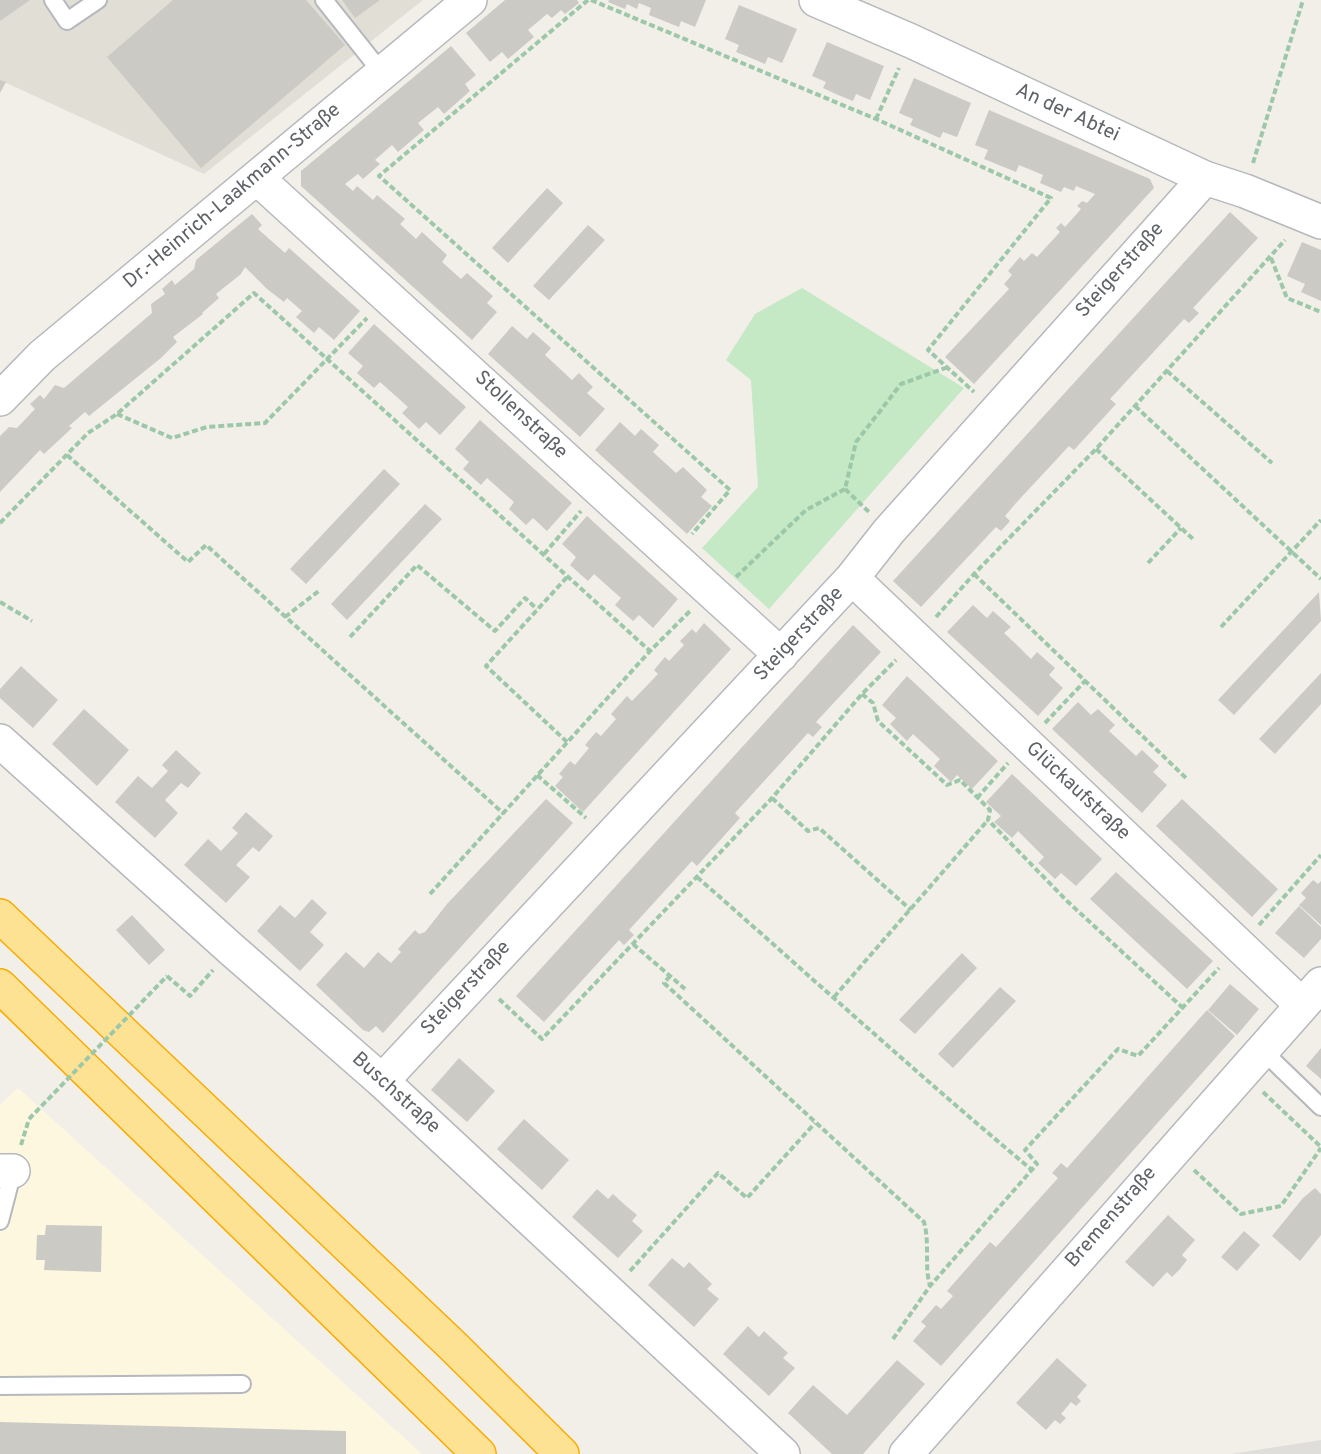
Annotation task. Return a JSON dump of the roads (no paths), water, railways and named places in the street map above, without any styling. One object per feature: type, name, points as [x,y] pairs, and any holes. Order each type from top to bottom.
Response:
[{"type":"highway","points":[[0,916],[452,1344],[559,1452]]},
{"type":"highway","points":[[0,986],[480,1454]]},
{"type":"street","name":"Dr.-Heinrich-Laakmann-Straße","points":[[0,399],[42,356],[470,0]]},
{"type":"street","name":"An der Abtei","points":[[816,0],[912,41],[1205,178],[1245,191],[1321,222]]},
{"type":"street","name":"Stollenstraße","points":[[257,178],[782,655]]},
{"type":"street","name":"Steigerstraße","points":[[382,1081],[852,579],[889,531],[1205,178]]},
{"type":"street","name":"Glückaufstraße","points":[[852,579],[1240,946],[1311,995]]},
{"type":"street","name":"Buschstraße","points":[[0,741],[382,1081],[783,1454]]},
{"type":"street","name":"Bremenstraße","points":[[906,1454],[1311,995]]},
{"type":"lane","points":[[53,0],[67,21],[98,0]]},
{"type":"lane","points":[[324,0],[382,73]]},
{"type":"lane","points":[[1252,1061],[1321,1107]]},
{"type":"lane","points":[[0,1221],[6,1171]]},
{"type":"lane","points":[[0,1386],[242,1384]]}]
